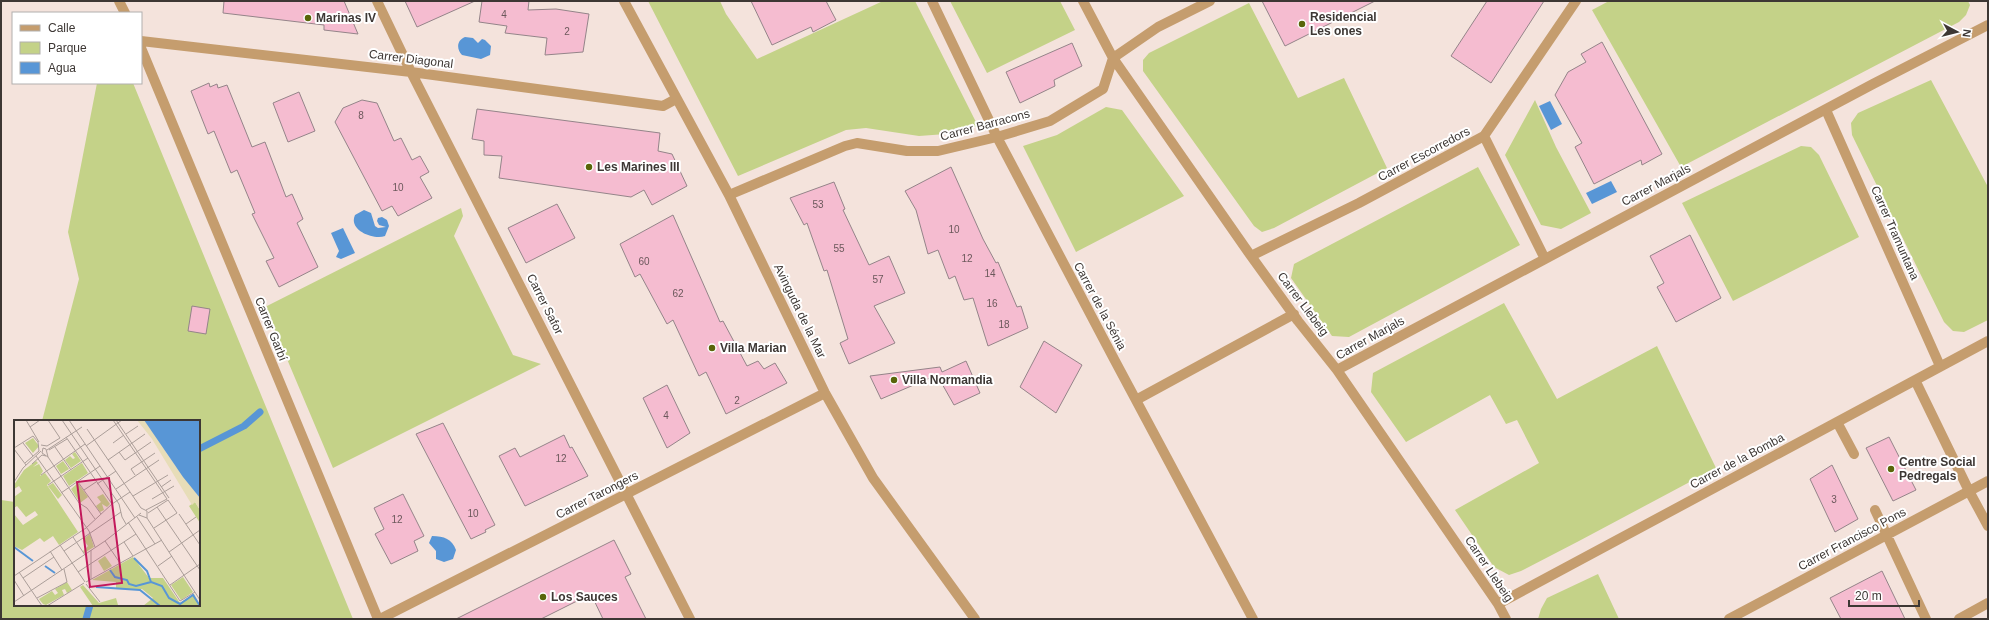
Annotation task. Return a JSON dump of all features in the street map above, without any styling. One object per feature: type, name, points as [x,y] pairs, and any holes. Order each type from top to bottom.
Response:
[{"type":"street","points":[[119,1],[124,12]]},
{"type":"street","name":"Carrer Safor","points":[[377,1],[411,72],[690,619]]},
{"type":"street","name":"Avinguda de la Mar","points":[[624,1],[729,195],[825,393],[873,478],[975,619]]},
{"type":"street","name":"Carrer de la Sénia","points":[[932,1],[997,137],[1253,619]]},
{"type":"street","name":"Carrer Llebeig","points":[[1083,1],[1113,58],[1251,256],[1337,370],[1498,604],[1506,619]]},
{"type":"street","points":[[1113,58],[1158,27],[1210,1]]},
{"type":"street","name":"Carrer Escorredors","points":[[1251,256],[1359,203],[1484,136],[1576,1]]},
{"type":"street","name":"Carrer Marjals","points":[[1337,370],[1988,25]]},
{"type":"street","name":"Carrer Diagonal","points":[[142,41],[411,72],[663,106],[676,99]]},
{"type":"street","name":"Carrer Garbí","points":[[142,50],[379,619]]},
{"type":"street","name":"Carrer Barracons","points":[[729,195],[845,146],[857,143],[907,151],[938,151],[997,137],[1050,121],[1103,89],[1113,58]]},
{"type":"street","name":"Carrer Tramuntana","points":[[1826,110],[1940,366]]},
{"type":"street","points":[[1484,136],[1545,259]]},
{"type":"street","points":[[1136,400],[1294,314]]},
{"type":"street","name":"Carrer de la Bomba","points":[[1498,604],[1988,341]]},
{"type":"street","points":[[1915,380],[1969,491],[1988,526]]},
{"type":"street","name":"Carrer Tarongers","points":[[379,619],[825,393]]},
{"type":"street","points":[[1837,422],[1854,454]]},
{"type":"street","name":"Carrer Francisco Pons","points":[[1729,619],[1988,481]]},
{"type":"street","points":[[1875,510],[1926,619]]},
{"type":"street","points":[[1959,619],[1988,603]]},
{"type":"green space","points":[[648,1],[720,1],[726,14],[757,59],[883,1],[915,1],[978,126],[946,134],[919,136],[866,128],[846,130],[738,176]]},
{"type":"green space","points":[[950,1],[1060,1],[1075,30],[987,73]]},
{"type":"green space","points":[[1609,1],[1968,1],[1970,5],[1966,15],[1959,22],[1681,167],[1592,10]]},
{"type":"green space","points":[[1249,3],[1298,98],[1344,78],[1387,168],[1274,228],[1262,232],[1254,226],[1143,71],[1143,60],[1149,53]]},
{"type":"green space","points":[[1931,80],[1988,187],[1988,320],[1964,332],[1953,331],[1944,322],[1852,135],[1851,123],[1858,113]]},
{"type":"green space","points":[[97,84],[133,84],[353,619],[1,619],[1,500],[14,502],[14,606],[200,606],[200,420],[42,420],[79,279],[68,232]]},
{"type":"green space","points":[[1535,100],[1556,147],[1591,213],[1561,229],[1541,225],[1505,155]]},
{"type":"green space","points":[[1106,107],[1122,110],[1184,196],[1076,252],[1023,146],[1057,135]]},
{"type":"green space","points":[[1801,146],[1811,147],[1819,155],[1859,237],[1733,301],[1682,203]]},
{"type":"green space","points":[[1478,167],[1520,245],[1349,337],[1332,336],[1291,278],[1294,264]]},
{"type":"green space","points":[[461,208],[463,216],[454,236],[513,355],[541,364],[333,468],[265,307]]},
{"type":"green space","points":[[1504,303],[1557,399],[1657,346],[1716,468],[1521,571],[1509,575],[1494,567],[1455,510],[1539,463],[1517,420],[1506,424],[1490,395],[1406,442],[1371,392],[1373,373]]},
{"type":"green space","points":[[1598,574],[1619,619],[1538,619],[1547,598]]},
{"type":"water","points":[[465,37],[473,38],[478,43],[482,39],[485,40],[491,46],[490,55],[481,59],[462,55],[458,45],[460,40]]},
{"type":"water","points":[[1550,101],[1562,124],[1551,130],[1539,106]]},
{"type":"water","points":[[1611,181],[1617,192],[1592,204],[1586,193]]},
{"type":"water","points":[[364,210],[371,213],[375,226],[378,228],[386,227],[379,225],[377,221],[378,218],[382,217],[387,220],[389,226],[385,236],[374,237],[363,233],[358,229],[355,225],[355,215]]},
{"type":"water","points":[[343,228],[355,253],[341,259],[336,257],[339,251],[331,233]]},
{"type":"water","points":[[432,536],[447,539],[452,543],[456,550],[453,559],[444,562],[436,559],[436,551],[429,543]]},
{"type":"building","name":"Marinas IV","points":[[224,1],[344,1],[358,34],[324,30],[324,25],[223,13]]},
{"type":"building","points":[[405,1],[475,1],[417,27]]},
{"type":"building","points":[[482,1],[529,1],[528,10],[556,9],[589,14],[583,52],[545,55],[547,38],[505,33],[507,26],[479,22]]},
{"type":"building","points":[[751,1],[826,1],[836,20],[813,32],[811,27],[772,45]]},
{"type":"building","name":"Residencial Les ones","points":[[1262,1],[1375,1],[1285,46]]},
{"type":"building","points":[[1487,1],[1544,1],[1491,83],[1451,56]]},
{"type":"building","points":[[1602,42],[1662,154],[1642,165],[1641,160],[1594,184],[1575,147],[1582,143],[1555,95],[1568,72],[1586,62],[1581,54]]},
{"type":"building","points":[[1072,43],[1082,66],[1054,80],[1055,86],[1020,103],[1006,72]]},
{"type":"building","points":[[209,83],[210,87],[217,84],[218,88],[227,85],[252,147],[265,142],[286,197],[292,194],[303,219],[297,223],[318,267],[279,287],[266,261],[274,258],[252,214],[255,213],[237,170],[231,173],[214,131],[208,134],[191,91]]},
{"type":"building","points":[[299,92],[315,131],[288,142],[273,103]]},
{"type":"building","points":[[362,100],[377,103],[394,141],[401,138],[412,160],[420,156],[429,172],[420,177],[432,198],[398,216],[392,206],[382,211],[335,122],[343,108]]},
{"type":"building","name":"Les Marines III","points":[[477,109],[660,133],[658,151],[672,154],[687,186],[652,205],[644,190],[631,197],[499,178],[502,156],[484,155],[484,141],[472,139]]},
{"type":"building","points":[[951,167],[983,239],[996,263],[998,262],[1017,307],[1021,306],[1028,328],[988,346],[973,298],[964,300],[955,276],[949,279],[938,250],[928,254],[916,210],[905,191]]},
{"type":"building","points":[[834,182],[845,209],[843,210],[869,265],[889,256],[905,293],[874,306],[895,343],[849,364],[840,343],[848,339],[827,270],[824,271],[807,223],[804,225],[790,198]]},
{"type":"building","points":[[557,204],[575,238],[526,263],[508,228]]},
{"type":"building","points":[[673,215],[720,322],[723,321],[747,366],[758,361],[764,369],[775,363],[787,383],[726,414],[706,372],[699,376],[673,320],[667,324],[640,274],[635,277],[620,244]]},
{"type":"building","points":[[1690,235],[1721,298],[1676,322],[1657,287],[1664,283],[1650,256]]},
{"type":"building","points":[[192,306],[210,309],[206,334],[188,331]]},
{"type":"building","points":[[1044,341],[1082,365],[1056,413],[1020,387]]},
{"type":"building","points":[[966,361],[980,393],[954,405],[937,375],[881,399],[870,376],[940,367],[942,372]]},
{"type":"building","points":[[667,385],[690,433],[667,448],[643,398]]},
{"type":"building","points":[[443,423],[495,525],[485,530],[486,532],[471,539],[416,434]]},
{"type":"building","points":[[564,435],[570,448],[572,447],[588,476],[525,506],[499,456],[515,448],[520,457]]},
{"type":"building","name":"Centre Social Pedregals","points":[[1889,437],[1916,490],[1893,501],[1866,448]]},
{"type":"building","points":[[1832,465],[1858,519],[1835,532],[1810,479]]},
{"type":"building","points":[[403,494],[424,536],[414,541],[418,551],[391,564],[375,534],[384,529],[374,508]]},
{"type":"building","name":"Los Sauces","points":[[614,540],[631,574],[625,577],[646,619],[603,619],[591,594],[541,619],[456,619]]},
{"type":"building","points":[[1882,571],[1905,619],[1841,619],[1830,598]]},
{"type":"waterway","points":[[200,448],[244,426],[260,412]]},
{"type":"waterway","points":[[86,619],[90,606]]},
{"type":"place","name":"Marinas IV","points":[[308,18]]},
{"type":"place","name":"Residencial Les ones","points":[[1302,24]]},
{"type":"place","name":"Les Marines III","points":[[589,167]]},
{"type":"place","name":"Villa Marian","points":[[712,348]]},
{"type":"place","name":"Villa Normandia","points":[[894,380]]},
{"type":"place","name":"Centre Social Pedregals","points":[[1891,469]]},
{"type":"place","name":"Los Sauces","points":[[543,597]]}]
